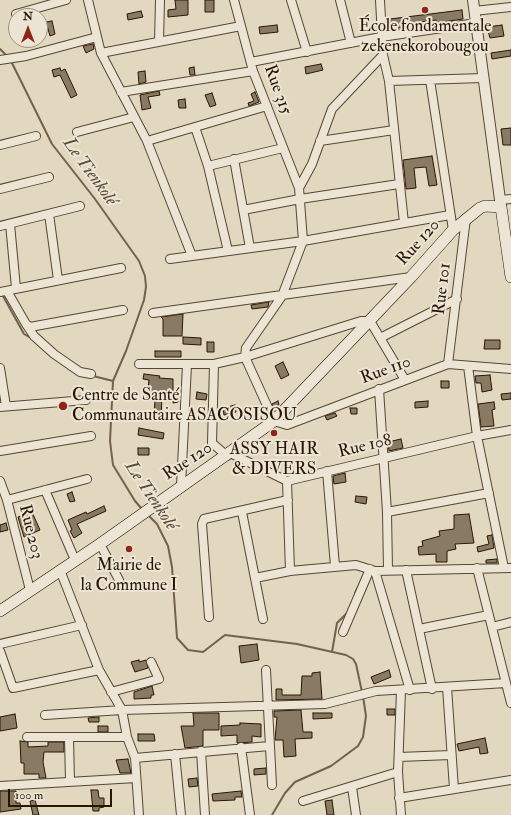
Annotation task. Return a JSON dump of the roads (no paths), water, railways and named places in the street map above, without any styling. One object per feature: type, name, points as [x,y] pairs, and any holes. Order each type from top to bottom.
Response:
[{"type":"main road","points":[[470,215],[485,206],[501,203],[511,271]]},
{"type":"main road","name":"Rue 120","points":[[0,611],[100,544],[181,486],[229,455],[274,421],[370,321],[453,230],[470,215]]},
{"type":"street","points":[[37,8],[66,0]]},
{"type":"street","points":[[88,0],[101,54],[147,141],[192,256]]},
{"type":"street","points":[[159,42],[160,0]]},
{"type":"street","name":"Rue 315","points":[[234,0],[253,72],[299,188],[303,241]]},
{"type":"street","points":[[291,0],[307,52]]},
{"type":"street","points":[[340,0],[351,43]]},
{"type":"street","points":[[380,0],[381,37],[383,55],[389,81],[404,223]]},
{"type":"street","points":[[473,0],[501,203],[511,199]]},
{"type":"street","points":[[474,11],[511,7]]},
{"type":"street","points":[[251,62],[381,37],[476,23]]},
{"type":"street","points":[[101,54],[241,26]]},
{"type":"street","points":[[0,60],[26,56],[97,37]]},
{"type":"street","points":[[299,188],[312,164],[332,109],[383,55]]},
{"type":"street","points":[[121,92],[253,72]]},
{"type":"street","points":[[389,81],[483,78]]},
{"type":"street","points":[[430,80],[453,230]]},
{"type":"street","points":[[147,141],[267,106]]},
{"type":"street","points":[[77,132],[134,117]]},
{"type":"street","points":[[195,127],[208,166],[228,251]]},
{"type":"street","points":[[320,141],[394,130]]},
{"type":"street","points":[[0,145],[36,136]]},
{"type":"street","points":[[208,166],[283,148]]},
{"type":"street","points":[[234,159],[250,248]]},
{"type":"street","points":[[0,189],[49,177]]},
{"type":"street","points":[[243,210],[300,199],[399,184]]},
{"type":"street","points":[[0,226],[80,206]]},
{"type":"street","points":[[49,214],[58,280]]},
{"type":"street","points":[[170,259],[303,241],[450,215]]},
{"type":"street","name":"Rue 101","points":[[448,364],[470,215]]},
{"type":"street","points":[[10,224],[16,288]]},
{"type":"street","points":[[274,421],[245,357],[246,348],[282,296],[303,241]]},
{"type":"street","points":[[91,374],[80,372],[54,354],[34,336],[4,292],[16,288],[121,268]]},
{"type":"street","points":[[153,313],[411,277]]},
{"type":"street","points":[[380,338],[457,299]]},
{"type":"street","points":[[26,324],[34,327],[123,310]]},
{"type":"street","points":[[139,364],[214,364],[245,357],[360,321],[370,321],[405,380]]},
{"type":"street","points":[[214,364],[212,443],[229,455],[287,481],[290,571]]},
{"type":"street","name":"Rue 110","points":[[274,421],[287,425],[448,364],[511,369]]},
{"type":"street","points":[[181,486],[187,365]]},
{"type":"street","points":[[255,578],[290,571],[356,565],[373,570],[507,568],[488,493],[477,436],[468,366]]},
{"type":"street","points":[[0,368],[3,407],[86,400]]},
{"type":"street","points":[[379,389],[387,512],[388,570]]},
{"type":"street","name":"Rue 108","points":[[287,481],[477,436],[511,430]]},
{"type":"street","points":[[0,451],[91,436]]},
{"type":"street","points":[[327,471],[335,566]]},
{"type":"street","points":[[7,500],[87,479]]},
{"type":"street","name":"Rue 203","points":[[0,481],[7,500],[30,590]]},
{"type":"street","points":[[46,490],[75,560]]},
{"type":"street","points":[[387,512],[488,493]]},
{"type":"street","points":[[209,617],[202,524],[204,519],[208,517],[242,512],[288,500]]},
{"type":"street","points":[[242,512],[263,619]]},
{"type":"street","points":[[100,544],[119,580]]},
{"type":"street","points":[[477,568],[511,703]]},
{"type":"street","points":[[60,570],[100,670],[122,710],[127,737],[135,758],[136,815]]},
{"type":"street","points":[[343,632],[373,570]]},
{"type":"street","points":[[373,570],[410,690]]},
{"type":"street","points":[[406,570],[432,689]]},
{"type":"street","points":[[419,629],[489,615]]},
{"type":"street","points":[[492,627],[511,622]]},
{"type":"street","points":[[0,644],[82,625]]},
{"type":"street","points":[[0,651],[13,688],[100,670]]},
{"type":"street","points":[[111,692],[159,679],[151,662]]},
{"type":"street","points":[[266,670],[272,785]]},
{"type":"street","points":[[46,715],[122,710],[325,704],[371,692],[506,684]]},
{"type":"street","points":[[447,688],[454,789]]},
{"type":"street","points":[[401,690],[398,772],[401,815]]},
{"type":"street","points":[[27,736],[127,737]]},
{"type":"street","points":[[69,737],[70,782]]},
{"type":"street","points":[[135,758],[241,747],[269,746]]},
{"type":"street","points":[[241,747],[250,815]]},
{"type":"street","points":[[201,751],[205,815]]},
{"type":"street","points":[[175,754],[181,815]]},
{"type":"street","points":[[399,757],[451,755]]},
{"type":"street","points":[[303,801],[398,772]]},
{"type":"street","points":[[0,786],[136,778]]},
{"type":"street","points":[[399,798],[511,780]]},
{"type":"street","points":[[352,787],[356,815]]},
{"type":"waterway","name":"Le Tienkolé","points":[[0,49],[7,56]]},
{"type":"waterway","name":"Le Tienkolé","points":[[11,61],[52,144],[95,199],[139,261],[145,276],[146,287],[144,300],[126,351],[113,381],[110,441],[113,465],[135,501],[142,509]]},
{"type":"waterway","points":[[3,296],[24,334],[31,338]]},
{"type":"waterway","points":[[93,376],[113,381]]},
{"type":"waterway","name":"Le Tienkolé","points":[[148,515],[157,524],[168,546],[172,567],[177,638],[188,650],[203,652],[225,635],[297,644],[346,655],[353,659],[356,664],[362,692]]},
{"type":"waterway","points":[[355,593],[358,587]]},
{"type":"waterway","points":[[332,652],[337,623],[348,612]]},
{"type":"waterway","name":"Le Tienkolé","points":[[272,815],[285,793],[295,782],[331,766],[358,746],[363,737],[366,716],[363,696]]},
{"type":"place","name":"École fondamentale zekenekorobougou","points":[[425,10]]},
{"type":"place","name":"Centre de Santé Communautaire ASACOSISOU","points":[[63,406]]},
{"type":"place","name":"ASSY HAIR & DIVERS","points":[[274,433]]},
{"type":"place","name":"Mairie de la Commune I","points":[[129,549]]}]
